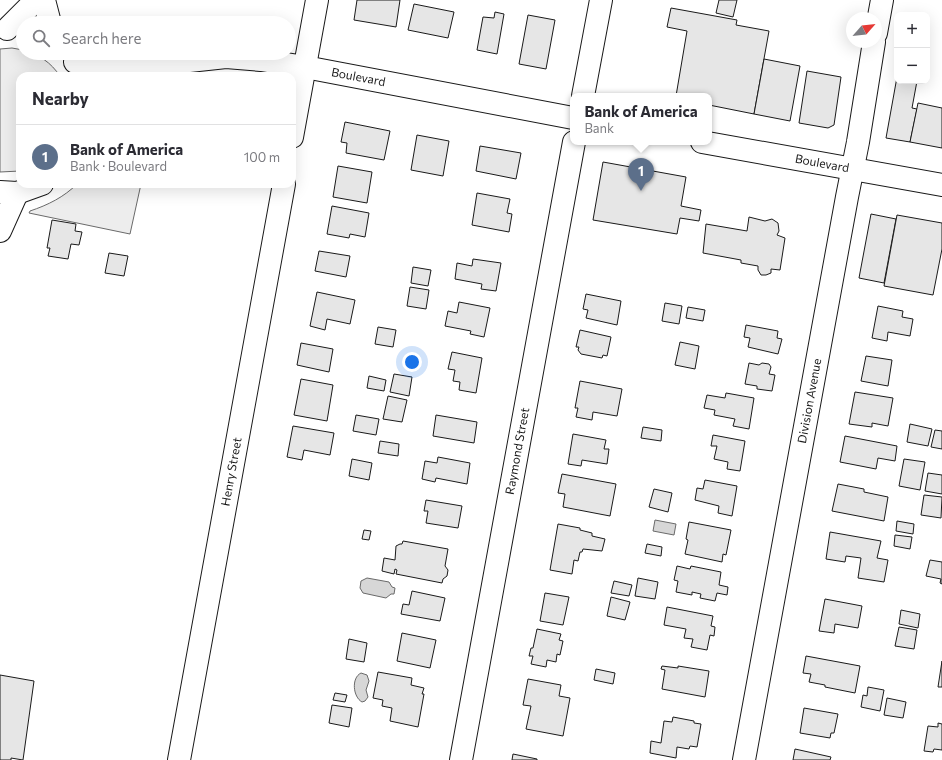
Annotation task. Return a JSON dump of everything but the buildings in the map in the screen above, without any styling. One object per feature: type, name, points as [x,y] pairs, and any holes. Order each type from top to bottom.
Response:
[{"type":"street","points":[[22,16],[36,0]]},
{"type":"street","points":[[44,0],[48,16]]},
{"type":"street","points":[[296,115],[317,0]]},
{"type":"street","points":[[584,93],[601,0]]},
{"type":"street","points":[[880,12],[882,0]]},
{"type":"street","name":"Division Avenue","points":[[744,760],[853,168],[873,48]]},
{"type":"street","name":"Boulevard","points":[[147,72],[198,60]]},
{"type":"street","name":"Boulevard","points":[[261,60],[305,66],[570,117]]},
{"type":"street","name":"Boulevard","points":[[75,64],[132,72]]},
{"type":"street","name":"Boulevard","points":[[712,144],[853,168],[942,186]]},
{"type":"street","name":"Raymond Street","points":[[461,760],[573,145]]},
{"type":"street","points":[[0,232],[8,192],[25,188]]},
{"type":"street","name":"Henry Street","points":[[179,760],[283,188]]},
{"type":"shaded area","points":[[0,49],[16,49],[16,60],[44,60],[49,63],[57,72],[16,72],[16,171],[0,172]]},
{"type":"shaded area","points":[[140,188],[130,234],[29,213],[30,211],[61,197],[72,189]]},
{"type":"shaded area","points":[[655,520],[676,524],[674,535],[653,531]]},
{"type":"shaded area","points":[[367,578],[389,582],[392,587],[395,588],[394,594],[391,594],[386,598],[363,593],[360,588],[361,581]]},
{"type":"shaded area","points":[[361,673],[367,675],[369,681],[366,690],[368,697],[362,702],[359,700],[354,688],[356,679]]},
{"type":"place","name":"Bank of America","points":[[641,191]]}]
